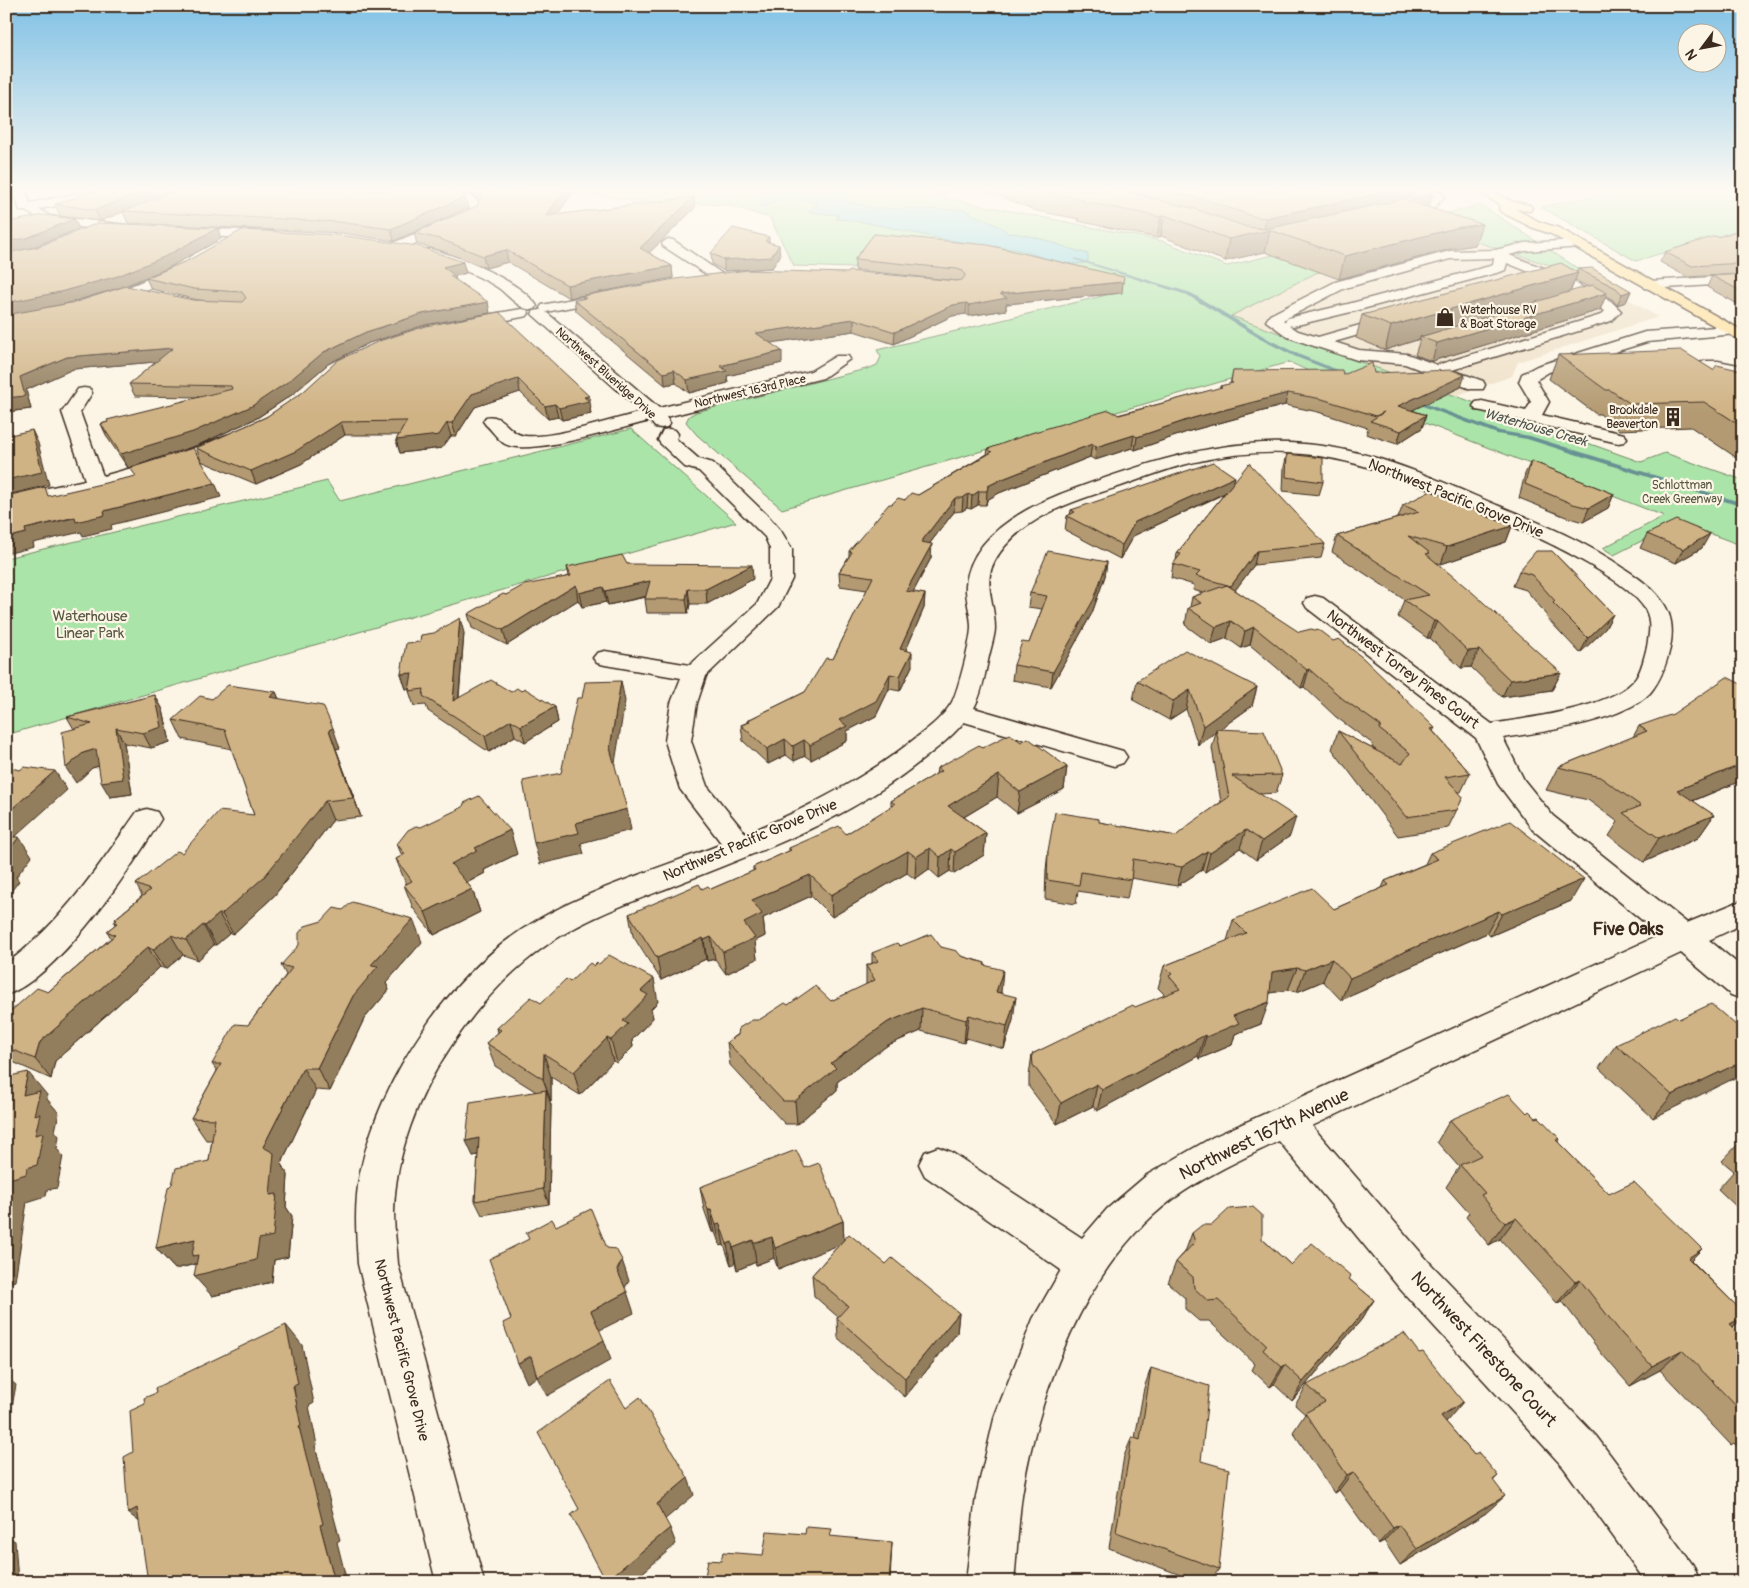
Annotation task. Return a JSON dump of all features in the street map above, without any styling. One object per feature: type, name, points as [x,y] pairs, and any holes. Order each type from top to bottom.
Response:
[{"type":"main road","points":[[1615,265],[1737,334]]},
{"type":"street","points":[[93,303],[131,291],[187,265]]},
{"type":"street","name":"Northwest Blueridge Drive","points":[[462,265],[502,284],[535,310],[654,413],[669,434],[667,440],[692,462],[706,468],[774,535],[781,549],[781,579],[767,607],[695,673],[684,703],[678,741],[694,789],[740,847]]},
{"type":"street","points":[[702,265],[720,277]]},
{"type":"street","points":[[1413,265],[1340,285],[1275,318],[1274,322],[1293,334],[1357,355],[1407,359],[1477,385]]},
{"type":"street","points":[[1278,324],[1350,308],[1495,269],[1500,267],[1500,265]]},
{"type":"street","points":[[1436,370],[1612,314],[1614,311],[1612,308],[1577,297],[1554,277],[1522,265]]},
{"type":"street","points":[[702,280],[739,276]]},
{"type":"street","points":[[1526,284],[1554,277]]},
{"type":"street","points":[[1650,285],[1741,280]]},
{"type":"street","points":[[131,291],[150,295]]},
{"type":"street","points":[[455,326],[630,292]]},
{"type":"street","points":[[1317,342],[1412,316]]},
{"type":"street","points":[[1532,417],[1540,402],[1526,382],[1534,373],[1634,340],[1660,336],[1737,334]]},
{"type":"street","points":[[1660,336],[1712,366]]},
{"type":"street","points":[[1379,358],[1414,348]]},
{"type":"street","name":"Northwest 163rd Place","points":[[492,421],[512,440],[528,442],[557,438],[817,375],[842,359]]},
{"type":"street","points":[[1743,371],[1712,366],[1698,368],[1695,371],[1696,374],[1716,385],[1743,389]]},
{"type":"street","points":[[84,393],[70,412],[96,483]]},
{"type":"street","points":[[1482,406],[1618,438]]},
{"type":"street","points":[[6,503],[96,483],[172,463],[206,452],[247,433]]},
{"type":"street","name":"Northwest Pacific Grove Drive","points":[[460,1582],[378,1264],[375,1212],[383,1154],[398,1110],[440,1032],[476,991],[535,937],[566,919],[612,898],[740,847],[840,803],[913,754],[939,732],[958,712],[966,700],[984,631],[978,596],[978,578],[993,548],[1005,534],[1034,514],[1067,497],[1183,459],[1206,454],[1257,448],[1312,449],[1341,454],[1404,474],[1569,543],[1607,566],[1634,586],[1655,606],[1662,629],[1650,678],[1638,691],[1614,705],[1487,733]]},
{"type":"street","name":"Northwest Torrey Pines Court","points":[[1315,603],[1487,733],[1512,784],[1543,823],[1743,986]]},
{"type":"street","points":[[605,658],[695,673]]},
{"type":"street","points":[[958,712],[1114,757]]},
{"type":"street","points":[[6,982],[35,960],[89,902],[147,819]]},
{"type":"street","name":"Northwest 167th Avenue","points":[[990,1582],[999,1496],[1017,1415],[1048,1334],[1086,1264],[1121,1222],[1160,1187],[1226,1149],[1285,1121],[1654,950],[1743,911]]},
{"type":"street","name":"Northwest Firestone Court","points":[[1285,1121],[1415,1276],[1580,1452],[1676,1582]]},
{"type":"street","points":[[938,1164],[1086,1264]]},
{"type":"shaded area","name":"Waterhouse RV & Boat Storage","points":[[1348,265],[1550,265],[1594,279],[1658,317],[1518,362],[1512,376],[1455,396],[1231,316],[1316,273]]},
{"type":"green space","points":[[794,265],[855,265],[853,268]]},
{"type":"green space","name":"Schlottman Creek Greenway","points":[[999,265],[1348,265],[1316,273],[1231,316],[1641,462],[1665,453],[1743,480],[1743,546],[1679,522],[1614,555],[1603,548],[1664,516],[1404,415],[1289,362],[782,509],[697,435],[686,422],[689,416],[696,412],[870,368],[877,365],[881,357],[877,350],[1115,293]]},
{"type":"green space","points":[[1550,265],[1573,265],[1594,279]]},
{"type":"green space","name":"Waterhouse Linear Park","points":[[631,429],[736,522],[6,735],[6,558],[327,481],[340,501]]},
{"type":"building","points":[[6,265],[144,265],[118,276],[60,292],[6,303]]},
{"type":"building","points":[[177,265],[451,265],[443,267],[454,275],[450,276],[488,302],[422,314],[366,332],[324,352],[289,381],[252,406],[193,432],[121,454],[101,424],[108,422],[107,420],[232,389],[231,386],[129,384],[173,348],[67,357],[20,377],[25,396],[6,398],[6,315],[76,302],[126,286],[193,300],[242,302],[246,298],[242,292],[194,289],[146,278]]},
{"type":"building","points":[[532,265],[672,266],[567,285]]},
{"type":"building","points":[[917,265],[1073,265],[1124,277],[1123,282],[1000,294],[1007,298],[969,305],[967,303],[953,305],[895,332],[854,319],[756,333],[782,351],[720,366],[727,371],[687,380],[674,370],[664,373],[574,300],[586,298],[582,296],[675,279],[748,270],[848,273],[849,271],[962,280],[965,276],[963,271]]},
{"type":"building","points":[[1553,265],[1565,265],[1578,273],[1391,326],[1362,315]]},
{"type":"building","points":[[1592,268],[1631,291],[1622,294],[1616,288],[1578,269]]},
{"type":"building","points":[[1743,274],[1743,292],[1712,276]]},
{"type":"building","points":[[1592,285],[1607,293],[1437,343],[1420,337]]},
{"type":"building","points":[[499,312],[589,396],[584,397],[589,401],[559,408],[555,404],[545,406],[518,379],[472,394],[452,423],[447,423],[439,435],[396,440],[407,421],[341,422],[296,451],[251,471],[196,448],[266,417],[303,392],[338,360],[379,341],[426,326]]},
{"type":"building","points":[[1681,350],[1713,370],[1717,365],[1743,371],[1743,427],[1704,402],[1631,404],[1610,390],[1606,390],[1558,355]]},
{"type":"building","points":[[1372,363],[1374,373],[1452,370],[1465,375],[1398,406],[1426,415],[1401,431],[1370,421],[1384,412],[1376,416],[1322,399],[1288,393],[1193,418],[1137,437],[1134,435],[1096,447],[1092,444],[1000,480],[988,486],[987,491],[979,491],[972,496],[968,494],[963,498],[955,498],[921,542],[932,544],[906,591],[925,594],[900,649],[912,652],[900,676],[890,674],[876,701],[839,720],[847,726],[810,745],[804,740],[793,746],[785,739],[767,749],[741,725],[805,692],[826,658],[833,659],[873,577],[839,572],[852,552],[849,551],[889,504],[892,504],[898,498],[905,500],[911,493],[918,495],[992,452],[988,449],[1031,433],[1109,410],[1119,415],[1222,387],[1220,386],[1233,383],[1231,382],[1233,371],[1342,370],[1343,375]]},
{"type":"building","points":[[32,430],[42,472],[6,480],[6,436]]},
{"type":"building","points":[[193,448],[215,483],[104,511],[105,515],[76,522],[75,517],[25,529],[26,533],[6,538],[6,496],[45,487],[48,496],[136,476],[130,468]]},
{"type":"building","points":[[1287,454],[1323,458],[1323,482],[1286,477]]},
{"type":"building","points":[[1531,461],[1614,494],[1589,508],[1573,504],[1525,484]]},
{"type":"building","points":[[1213,462],[1235,477],[1135,522],[1122,545],[1067,516],[1075,512],[1071,510]]},
{"type":"building","points":[[1249,463],[1325,544],[1257,551],[1231,586],[1196,576],[1200,572],[1173,564],[1181,554],[1177,553]]},
{"type":"building","points":[[1431,491],[1512,526],[1447,547],[1408,536],[1430,553],[1426,554],[1473,593],[1561,673],[1510,680],[1479,650],[1468,651],[1437,621],[1434,621],[1404,600],[1429,595],[1337,536],[1419,512],[1403,505]]},
{"type":"building","points":[[1676,520],[1710,534],[1683,549],[1647,534]]},
{"type":"building","points":[[1048,551],[1107,562],[1094,599],[1053,672],[1014,665],[1022,642],[1029,643],[1047,596],[1030,593]]},
{"type":"building","points":[[1536,551],[1552,551],[1613,614],[1588,638],[1553,603],[1555,601],[1532,575],[1519,571]]},
{"type":"building","points":[[622,555],[627,564],[752,565],[706,589],[688,589],[686,599],[645,599],[650,581],[605,591],[603,587],[579,593],[576,585],[503,630],[468,614],[503,594],[506,595],[524,585],[571,576],[567,567]]},
{"type":"building","points":[[1227,585],[1299,632],[1311,629],[1320,631],[1333,641],[1339,639],[1363,658],[1435,728],[1431,729],[1470,773],[1445,777],[1463,797],[1457,810],[1406,817],[1338,731],[1402,764],[1410,753],[1379,729],[1381,726],[1343,699],[1309,669],[1307,670],[1254,627],[1245,631],[1231,621],[1216,627],[1188,608],[1201,603],[1192,597]]},
{"type":"building","points":[[460,618],[453,701],[491,680],[511,692],[517,688],[521,691],[524,688],[555,707],[521,726],[511,720],[485,736],[423,696],[424,689],[409,691],[412,673],[401,674],[406,643],[420,642],[421,635],[434,633]]},
{"type":"building","points":[[1185,650],[1257,687],[1203,726],[1190,690],[1173,701],[1137,681]]},
{"type":"building","points":[[1727,677],[1741,684],[1743,681],[1743,764],[1677,790],[1714,815],[1659,838],[1623,813],[1641,806],[1600,777],[1558,767],[1647,731],[1639,726],[1673,714]]},
{"type":"building","points":[[621,681],[610,748],[627,809],[576,823],[579,833],[534,843],[523,781],[561,773],[577,698],[582,698],[585,682]]},
{"type":"building","points":[[228,685],[276,692],[270,697],[323,706],[333,728],[329,730],[353,798],[325,801],[264,877],[222,914],[219,914],[205,926],[203,925],[186,940],[171,935],[153,950],[148,947],[40,1042],[35,1059],[6,1047],[6,1010],[11,1011],[37,988],[48,992],[115,935],[107,931],[117,923],[114,922],[117,920],[115,919],[150,890],[136,884],[177,851],[182,853],[219,811],[254,815],[225,730],[173,720],[200,696],[212,699]]},
{"type":"building","points":[[155,695],[162,727],[143,733],[116,728],[123,779],[101,782],[96,749],[83,753],[66,768],[62,732],[92,724],[67,717]]},
{"type":"building","points":[[1216,729],[1264,731],[1282,775],[1232,776],[1296,817],[1262,841],[1246,830],[1210,853],[1207,851],[1182,867],[1133,859],[1131,880],[1081,872],[1079,885],[1047,880],[1048,851],[1055,812],[1099,819],[1099,822],[1176,836],[1229,797]]},
{"type":"building","points":[[1010,734],[1021,742],[1028,738],[1067,767],[1020,792],[999,775],[948,806],[986,833],[955,852],[951,849],[940,857],[930,848],[916,857],[908,851],[831,895],[810,875],[752,900],[762,914],[744,923],[755,938],[723,952],[711,937],[704,940],[703,938],[657,958],[629,914],[699,884],[702,889],[708,886],[711,889],[755,870],[753,867],[791,850],[789,848],[839,826],[846,834],[895,804],[891,801],[941,771],[937,768],[979,745],[982,748]]},
{"type":"building","points":[[6,767],[20,770],[24,767],[55,771],[6,814]]},
{"type":"building","points":[[479,796],[510,830],[475,848],[477,850],[451,864],[472,889],[425,912],[404,885],[412,881],[396,859],[405,854],[397,844],[408,830],[416,826],[421,827],[463,807],[464,803]]},
{"type":"building","points":[[1510,821],[1584,879],[1502,914],[1499,911],[1397,955],[1383,964],[1350,978],[1332,959],[1305,970],[1297,968],[1272,972],[1269,1002],[1233,1016],[1239,1023],[1206,1037],[1205,1035],[1102,1090],[1097,1084],[1061,1103],[1033,1065],[1032,1054],[1133,1005],[1135,1007],[1180,989],[1169,976],[1172,974],[1164,966],[1246,933],[1233,920],[1312,888],[1334,909],[1389,885],[1385,881],[1438,859],[1430,853]]},
{"type":"building","points":[[6,837],[19,837],[6,854]]},
{"type":"building","points":[[352,902],[413,919],[371,965],[378,966],[353,996],[317,1068],[303,1068],[263,1147],[274,1153],[270,1195],[277,1194],[273,1236],[259,1239],[256,1260],[194,1276],[198,1255],[192,1256],[195,1239],[156,1248],[168,1188],[172,1184],[176,1168],[209,1161],[215,1119],[191,1118],[221,1064],[212,1064],[235,1024],[248,1025],[292,968],[281,965],[299,945],[299,933],[305,926],[322,921],[334,908],[343,910]]},
{"type":"building","points":[[931,934],[941,947],[957,951],[961,956],[985,963],[984,965],[1003,970],[996,992],[1016,997],[1007,1026],[969,1015],[966,1020],[922,1008],[888,1022],[831,1063],[836,1068],[795,1101],[783,1101],[727,1042],[738,1035],[739,1028],[752,1020],[759,1020],[785,1003],[788,1005],[815,986],[831,1001],[875,980],[866,966],[878,961],[872,953],[897,943],[900,946]]},
{"type":"building","points":[[609,955],[654,979],[641,991],[648,995],[623,1021],[628,1024],[611,1040],[607,1038],[574,1072],[544,1054],[543,1079],[486,1043],[501,1030],[497,1028],[531,997],[541,1003],[566,979],[570,982],[590,963],[594,966],[597,963],[599,964]]},
{"type":"building","points":[[1711,1004],[1743,1031],[1743,1061],[1672,1095],[1616,1045],[1675,1016],[1679,1019]]},
{"type":"building","points":[[28,1072],[23,1095],[40,1091],[34,1115],[40,1114],[35,1135],[43,1133],[37,1165],[27,1168],[26,1174],[6,1180],[6,1077]]},
{"type":"building","points":[[546,1090],[543,1189],[475,1201],[479,1138],[466,1141],[470,1102]]},
{"type":"building","points":[[1509,1094],[1527,1113],[1529,1111],[1536,1118],[1539,1117],[1560,1139],[1556,1140],[1609,1194],[1634,1182],[1702,1249],[1688,1258],[1743,1312],[1743,1317],[1730,1324],[1743,1337],[1743,1413],[1682,1350],[1652,1366],[1622,1334],[1580,1280],[1575,1282],[1516,1218],[1505,1223],[1481,1195],[1485,1193],[1460,1165],[1482,1155],[1450,1120]]},
{"type":"building","points":[[796,1150],[805,1168],[819,1163],[843,1221],[775,1248],[772,1237],[753,1243],[753,1240],[733,1248],[732,1242],[727,1244],[720,1224],[716,1225],[711,1210],[708,1210],[700,1187]]},
{"type":"building","points":[[1253,1207],[1262,1215],[1262,1239],[1291,1265],[1312,1243],[1351,1276],[1349,1279],[1374,1300],[1303,1382],[1285,1365],[1282,1367],[1263,1350],[1267,1345],[1218,1300],[1208,1301],[1194,1288],[1193,1277],[1176,1262],[1195,1242],[1192,1233],[1202,1225],[1212,1225],[1229,1209]]},
{"type":"building","points":[[591,1209],[607,1248],[616,1249],[622,1260],[617,1270],[627,1292],[591,1311],[604,1340],[537,1377],[531,1356],[518,1363],[503,1323],[511,1319],[489,1259],[529,1239],[526,1233],[552,1219],[556,1226]]},
{"type":"building","points":[[849,1234],[886,1264],[892,1258],[959,1313],[905,1378],[837,1318],[848,1306],[812,1275]]},
{"type":"building","points":[[286,1325],[298,1384],[293,1386],[301,1426],[299,1427],[323,1524],[320,1525],[335,1582],[148,1582],[137,1508],[128,1513],[124,1457],[133,1452],[130,1411],[145,1404],[144,1398],[156,1393],[155,1388]]},
{"type":"building","points":[[1404,1333],[1419,1353],[1423,1352],[1463,1402],[1441,1416],[1474,1455],[1479,1453],[1498,1476],[1493,1480],[1505,1496],[1417,1549],[1399,1525],[1393,1528],[1353,1472],[1347,1475],[1305,1413],[1325,1402],[1307,1385]]},
{"type":"building","points":[[1151,1368],[1209,1386],[1201,1461],[1229,1469],[1219,1569],[1116,1532],[1132,1437],[1140,1440]]},
{"type":"building","points":[[610,1381],[626,1408],[640,1397],[688,1478],[657,1504],[670,1528],[606,1581],[571,1515],[579,1509],[538,1433]]},
{"type":"building","points":[[806,1527],[832,1529],[830,1536],[892,1542],[889,1582],[704,1582],[708,1560],[721,1561],[723,1552],[763,1555],[767,1531],[805,1534]]},
{"type":"waterway","name":"Waterhouse Creek","points":[[1097,265],[1189,294],[1268,341],[1298,356],[1355,378]]},
{"type":"waterway","name":"Waterhouse Creek","points":[[1414,401],[1499,433],[1528,437],[1743,505]]},
{"type":"place","name":"Waterhouse RV & Boat Storage","points":[[1445,317]]},
{"type":"place","name":"Brookdale Beaverton","points":[[1673,417]]},
{"type":"district","name":"Five Oaks","points":[[1628,929]]}]
